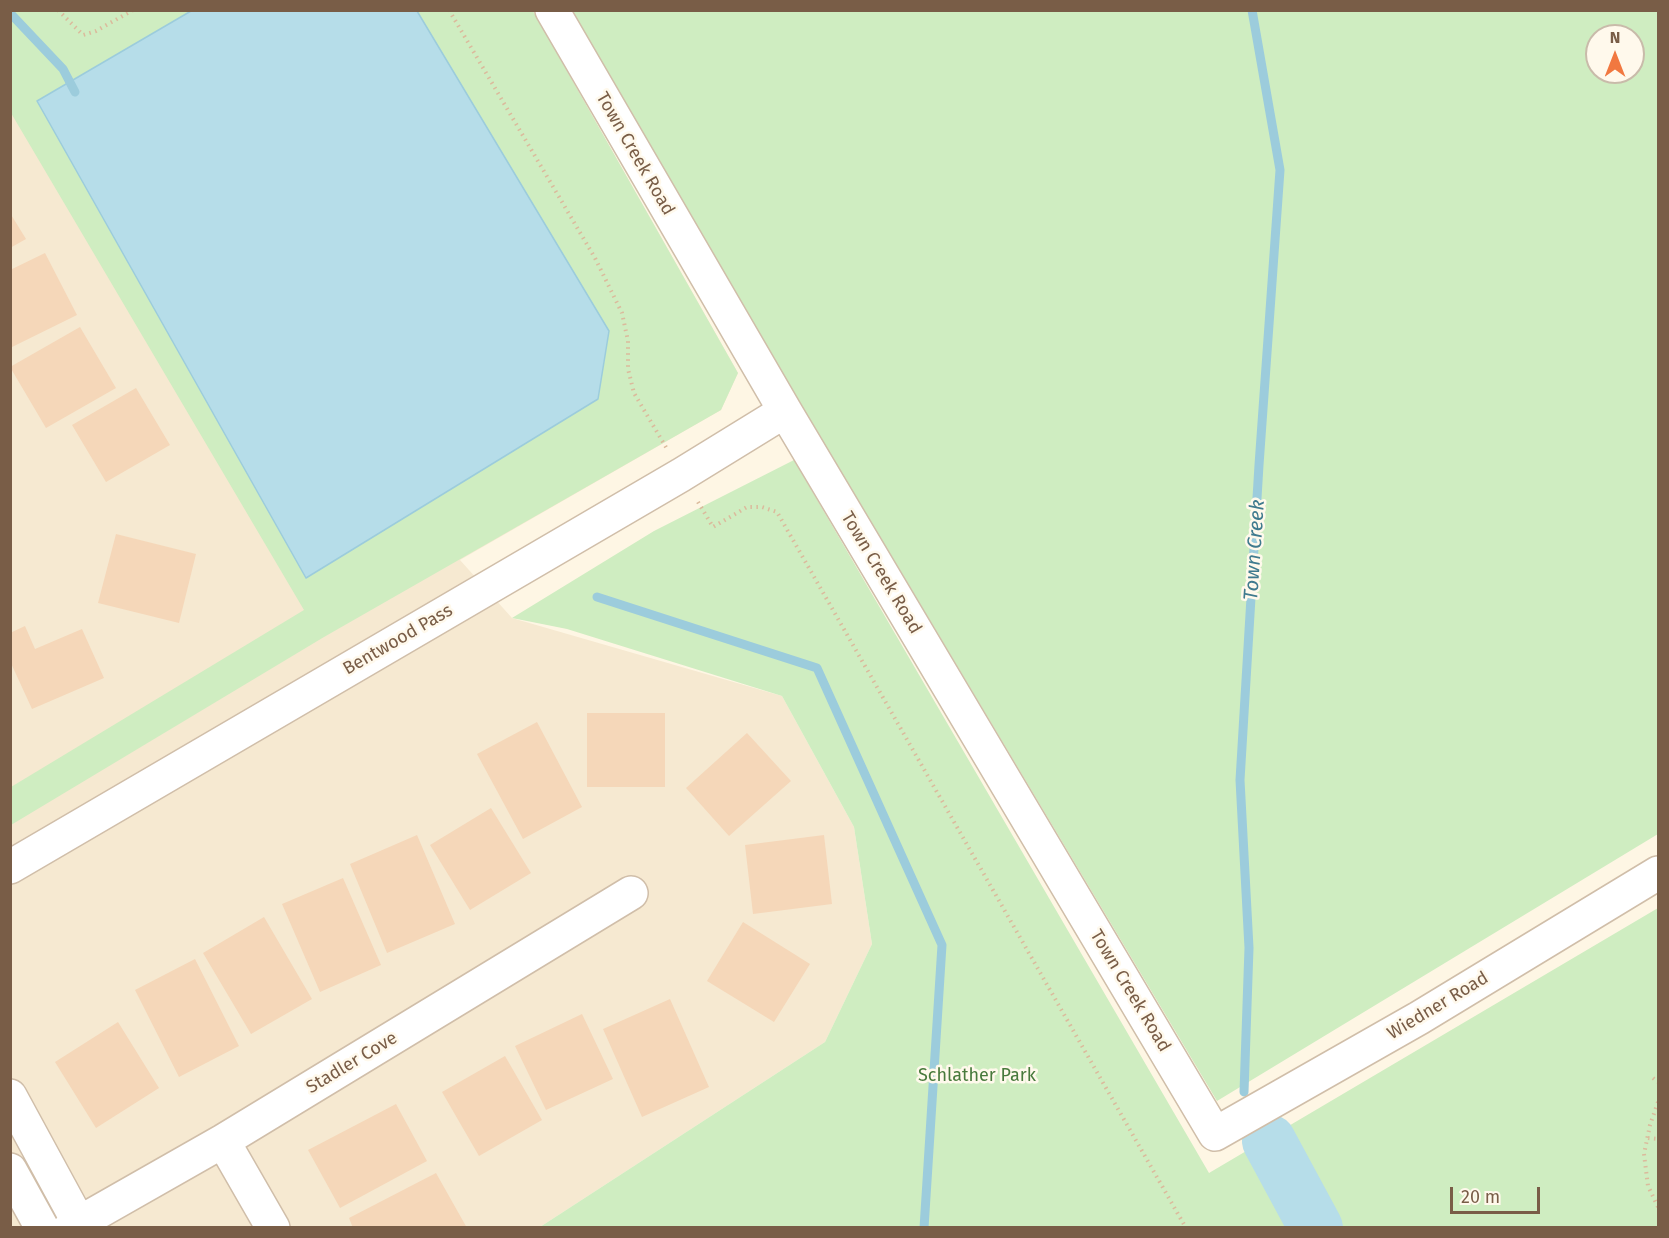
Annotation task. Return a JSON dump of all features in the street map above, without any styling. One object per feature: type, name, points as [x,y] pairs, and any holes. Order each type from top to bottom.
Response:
[{"type":"street","name":"Town Creek Road","points":[[552,10],[785,411],[1215,1134]]},
{"type":"street","name":"Bentwood Pass","points":[[10,867],[681,475],[785,411]]},
{"type":"street","name":"Wiedner Road","points":[[1215,1134],[1419,1018],[1659,873]]},
{"type":"street","name":"Stadler Cove","points":[[75,1225],[223,1142],[631,893]]},
{"type":"street","points":[[10,1096],[75,1225]]},
{"type":"street","points":[[223,1142],[273,1227]]},
{"type":"street","points":[[10,1170],[42,1227]]},
{"type":"path","points":[[58,10],[83,35],[96,31],[134,10]]},
{"type":"path","points":[[449,10],[595,258],[622,313],[628,341],[628,369],[634,393],[681,475],[713,527],[747,507],[762,507],[777,512],[1185,1227]]},
{"type":"path","points":[[1653,1078],[1659,1082]]},
{"type":"path","points":[[1659,1102],[1644,1154],[1648,1186],[1659,1207]]},
{"type":"path","points":[[1648,1138],[1659,1139]]},
{"type":"shaded area","points":[[10,11],[533,11],[738,373],[721,410],[460,560],[512,618],[782,696],[854,827],[872,944],[825,1042],[540,1227],[11,1227]]},
{"type":"green space","points":[[11,11],[533,11],[738,373],[721,410],[324,637],[11,825],[11,787],[304,610],[11,113]]},
{"type":"green space","points":[[566,11],[1658,11],[1658,834],[1217,1101]]},
{"type":"green space","name":"Schlather Park","points":[[794,460],[1209,1173],[1658,908],[1658,1227],[540,1227],[825,1042],[872,944],[854,827],[782,696],[567,629],[512,618],[654,531]]},
{"type":"water","points":[[191,11],[417,11],[609,331],[598,399],[306,578],[37,101]]},
{"type":"building","points":[[10,213],[26,239],[10,248]]},
{"type":"building","points":[[45,253],[77,315],[10,348],[10,270]]},
{"type":"building","points":[[80,327],[116,388],[46,428],[10,367]]},
{"type":"building","points":[[136,388],[170,445],[106,482],[72,425]]},
{"type":"building","points":[[116,534],[196,554],[179,623],[98,603]]},
{"type":"building","points":[[25,626],[35,649],[82,629],[104,678],[32,709],[10,661],[10,633]]},
{"type":"building","points":[[587,713],[665,713],[665,787],[587,787]]},
{"type":"building","points":[[537,722],[582,807],[523,839],[477,754]]},
{"type":"building","points":[[747,733],[791,781],[729,836],[686,788]]},
{"type":"building","points":[[491,808],[531,873],[470,910],[430,845]]},
{"type":"building","points":[[417,835],[455,924],[387,953],[350,864]]},
{"type":"building","points":[[824,835],[832,904],[753,914],[745,845]]},
{"type":"building","points":[[343,878],[381,965],[320,992],[282,904]]},
{"type":"building","points":[[264,917],[312,999],[251,1034],[203,953]]},
{"type":"building","points":[[743,922],[810,964],[774,1022],[707,981]]},
{"type":"building","points":[[195,959],[239,1046],[179,1077],[135,990]]},
{"type":"building","points":[[670,999],[709,1087],[642,1117],[603,1029]]},
{"type":"building","points":[[582,1014],[613,1079],[546,1110],[515,1046]]},
{"type":"building","points":[[118,1022],[159,1088],[96,1128],[55,1062]]},
{"type":"building","points":[[505,1056],[542,1120],[479,1156],[442,1092]]},
{"type":"building","points":[[396,1104],[427,1161],[340,1208],[308,1150]]},
{"type":"building","points":[[436,1173],[467,1228],[353,1228],[349,1218]]},
{"type":"waterway","name":"Town Creek","points":[[1244,1092],[1249,948],[1240,780],[1280,170],[1252,10]]},
{"type":"waterway","points":[[10,13],[63,69],[75,92]]},
{"type":"waterway","points":[[597,597],[817,668],[942,945],[924,1228]]},
{"type":"waterway","name":"Town Creek","points":[[1269,1141],[1316,1228]]}]
